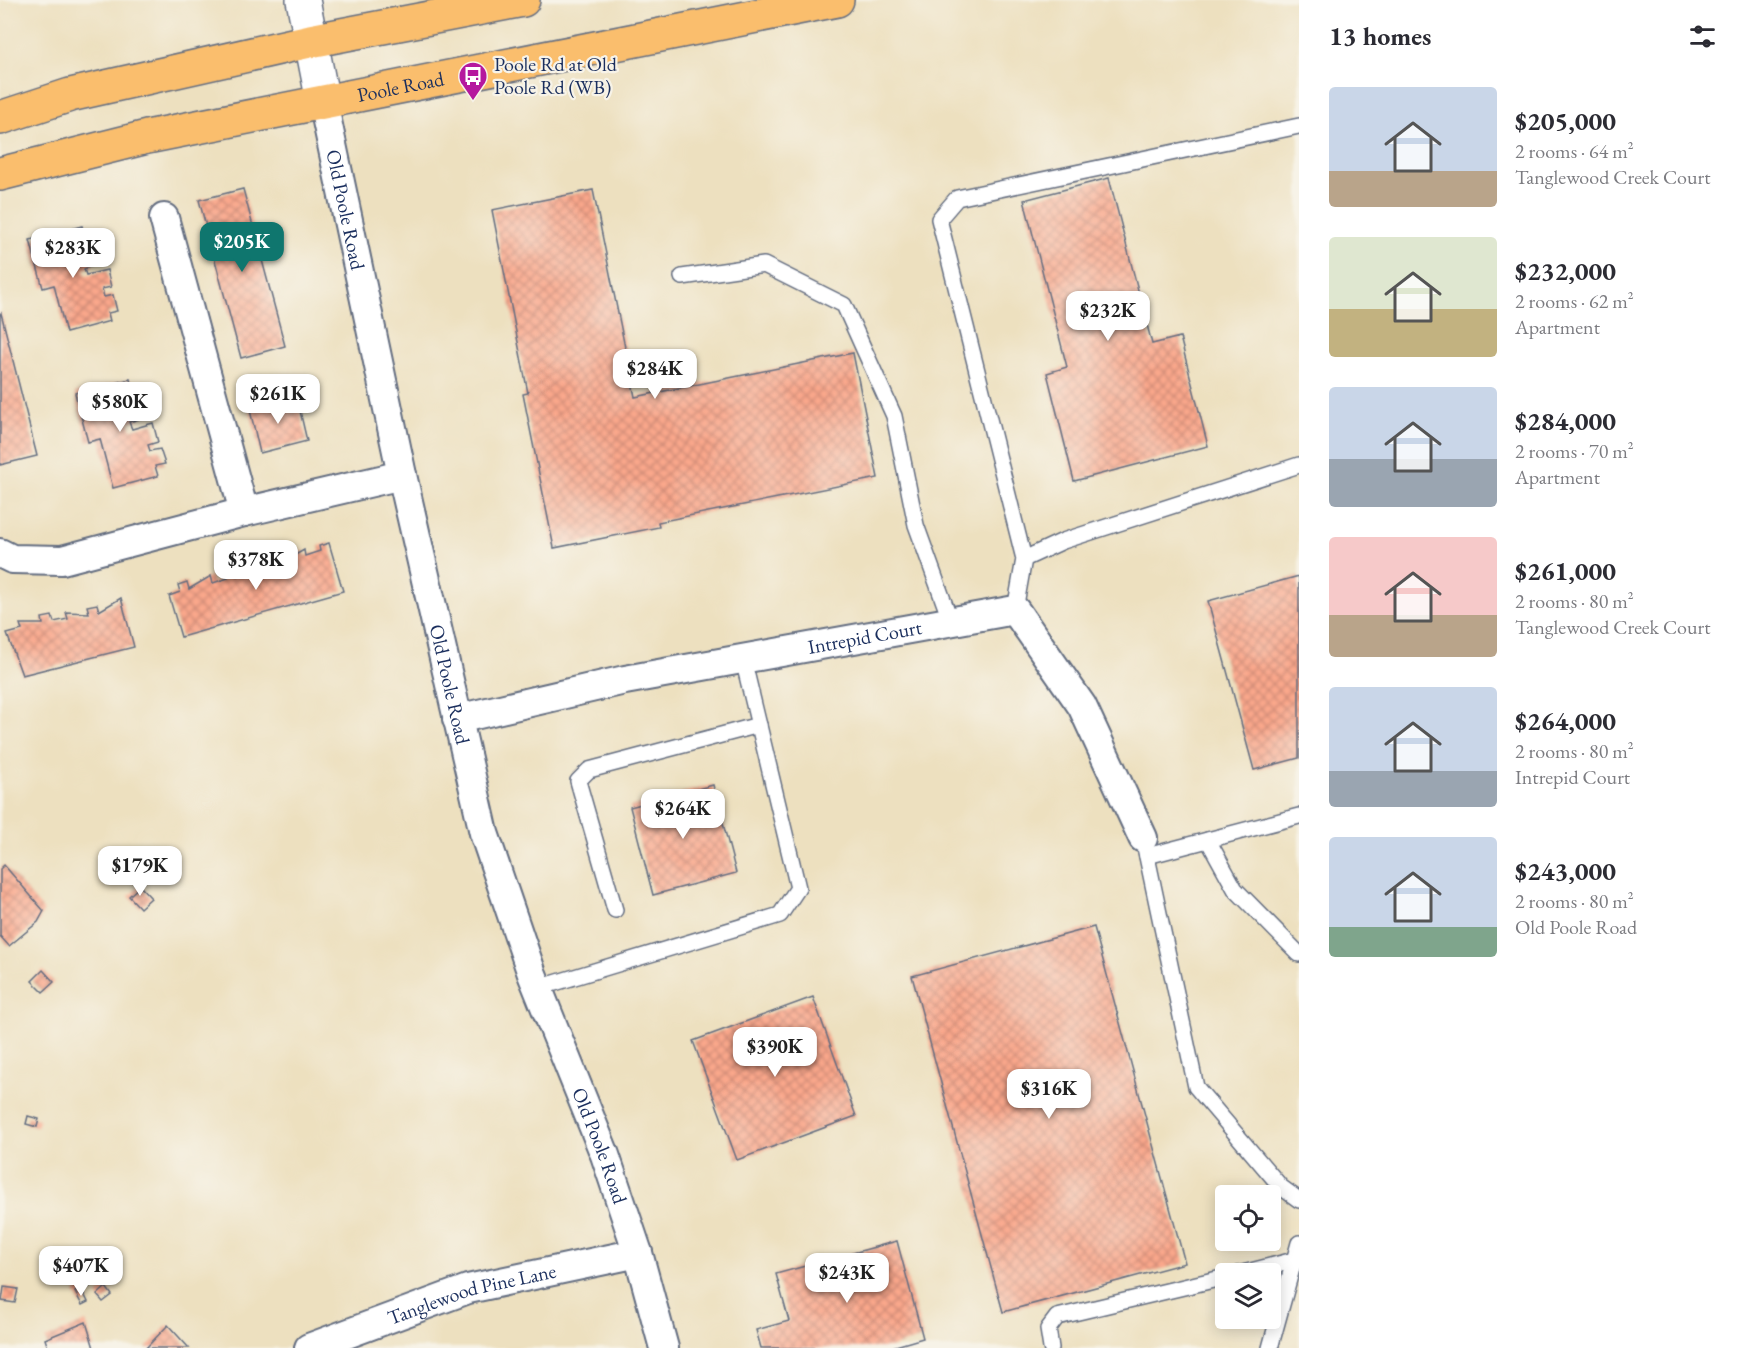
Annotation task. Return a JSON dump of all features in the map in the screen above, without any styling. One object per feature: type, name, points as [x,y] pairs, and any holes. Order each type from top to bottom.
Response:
[{"type":"main road","points":[[0,118],[70,95],[310,41],[523,0]]},
{"type":"main road","name":"Poole Road","points":[[0,174],[147,138],[837,0]]},
{"type":"street","name":"Old Poole Road","points":[[303,0],[402,475],[484,833],[538,988],[605,1155],[638,1253],[664,1348]]},
{"type":"street","points":[[164,218],[244,512]]},
{"type":"street","points":[[0,553],[12,560],[62,560],[244,512],[402,475]]},
{"type":"street","points":[[1015,610],[1082,706],[1145,847]]},
{"type":"street","name":"Intrepid Court","points":[[457,719],[626,680],[1015,610]]},
{"type":"street","name":"Tanglewood Pine Lane","points":[[309,1348],[468,1289],[638,1253]]},
{"type":"lane","points":[[1015,610],[1024,559],[939,219],[957,198],[1299,126]]},
{"type":"lane","points":[[682,278],[764,265],[843,305],[894,416],[916,525],[951,622]]},
{"type":"lane","points":[[1024,559],[1063,541],[1299,465]]},
{"type":"lane","points":[[538,988],[780,915],[798,888],[744,659]]},
{"type":"lane","points":[[615,910],[578,781],[589,770],[759,725]]},
{"type":"lane","points":[[1299,816],[1208,840],[1145,847],[1196,1087],[1281,1187],[1299,1200]]},
{"type":"lane","points":[[1208,840],[1234,889],[1299,954]]},
{"type":"lane","points":[[1270,1348],[1299,1243]]},
{"type":"lane","points":[[1281,1263],[1294,1260]]},
{"type":"lane","points":[[1051,1348],[1048,1329],[1057,1317],[1215,1280]]},
{"type":"building","points":[[1109,178],[1152,344],[1180,337],[1208,446],[1074,481],[1047,373],[1067,367],[1024,200]]},
{"type":"building","points":[[243,189],[285,346],[241,358],[199,200]]},
{"type":"building","points":[[593,190],[635,397],[853,353],[878,478],[658,522],[659,527],[554,548],[523,394],[528,393],[492,210]]},
{"type":"building","points":[[82,226],[86,241],[76,243],[78,252],[89,249],[93,266],[84,269],[86,275],[107,270],[111,287],[102,289],[104,297],[113,295],[117,311],[108,313],[110,321],[66,333],[54,285],[43,288],[30,240]]},
{"type":"building","points":[[0,314],[37,456],[0,465]]},
{"type":"building","points":[[130,379],[134,394],[123,397],[126,407],[136,404],[140,419],[129,422],[132,429],[153,423],[158,442],[148,445],[150,451],[160,449],[165,464],[155,466],[158,476],[113,488],[100,439],[88,442],[75,393]]},
{"type":"building","points":[[297,398],[307,441],[260,453],[250,410]]},
{"type":"building","points":[[329,543],[343,591],[181,637],[169,596],[180,592],[178,585],[187,582],[189,589],[211,576],[213,583],[228,578],[226,571],[235,569],[237,576],[252,571],[251,565],[258,562],[260,569],[276,565],[274,557],[280,555],[283,562],[304,550],[305,556],[320,551],[319,546]]},
{"type":"building","points":[[1299,576],[1299,758],[1254,770],[1208,601]]},
{"type":"building","points":[[121,598],[134,647],[22,675],[7,634],[22,630],[20,624],[43,624],[42,618],[52,616],[54,622],[68,619],[66,612],[89,613],[87,606],[97,604],[99,611]]},
{"type":"building","points":[[713,785],[736,873],[653,895],[630,807]]},
{"type":"building","points":[[4,865],[44,911],[38,922],[9,946],[0,936],[0,869]]},
{"type":"building","points":[[140,886],[151,898],[140,908],[129,896]]},
{"type":"building","points":[[1094,927],[1185,1263],[1003,1312],[912,976]]},
{"type":"building","points":[[43,970],[54,982],[43,992],[32,981]]},
{"type":"building","points":[[813,997],[856,1116],[737,1160],[693,1041]]},
{"type":"building","points":[[28,1116],[39,1119],[37,1127],[26,1124]]},
{"type":"building","points":[[897,1241],[923,1338],[889,1348],[761,1348],[756,1330],[789,1321],[776,1274]]},
{"type":"building","points":[[89,1269],[98,1279],[89,1287],[80,1277]]},
{"type":"building","points":[[4,1287],[18,1289],[15,1303],[2,1301]]},
{"type":"building","points":[[106,1287],[112,1295],[103,1302],[97,1295]]},
{"type":"building","points":[[81,1288],[88,1302],[82,1305],[75,1292]]},
{"type":"building","points":[[86,1322],[94,1348],[48,1348],[45,1339]]},
{"type":"building","points":[[168,1325],[189,1348],[146,1348]]},
{"type":"place","name":"Poole Rd at Old Poole Rd (WB)","points":[[473,102]]}]
